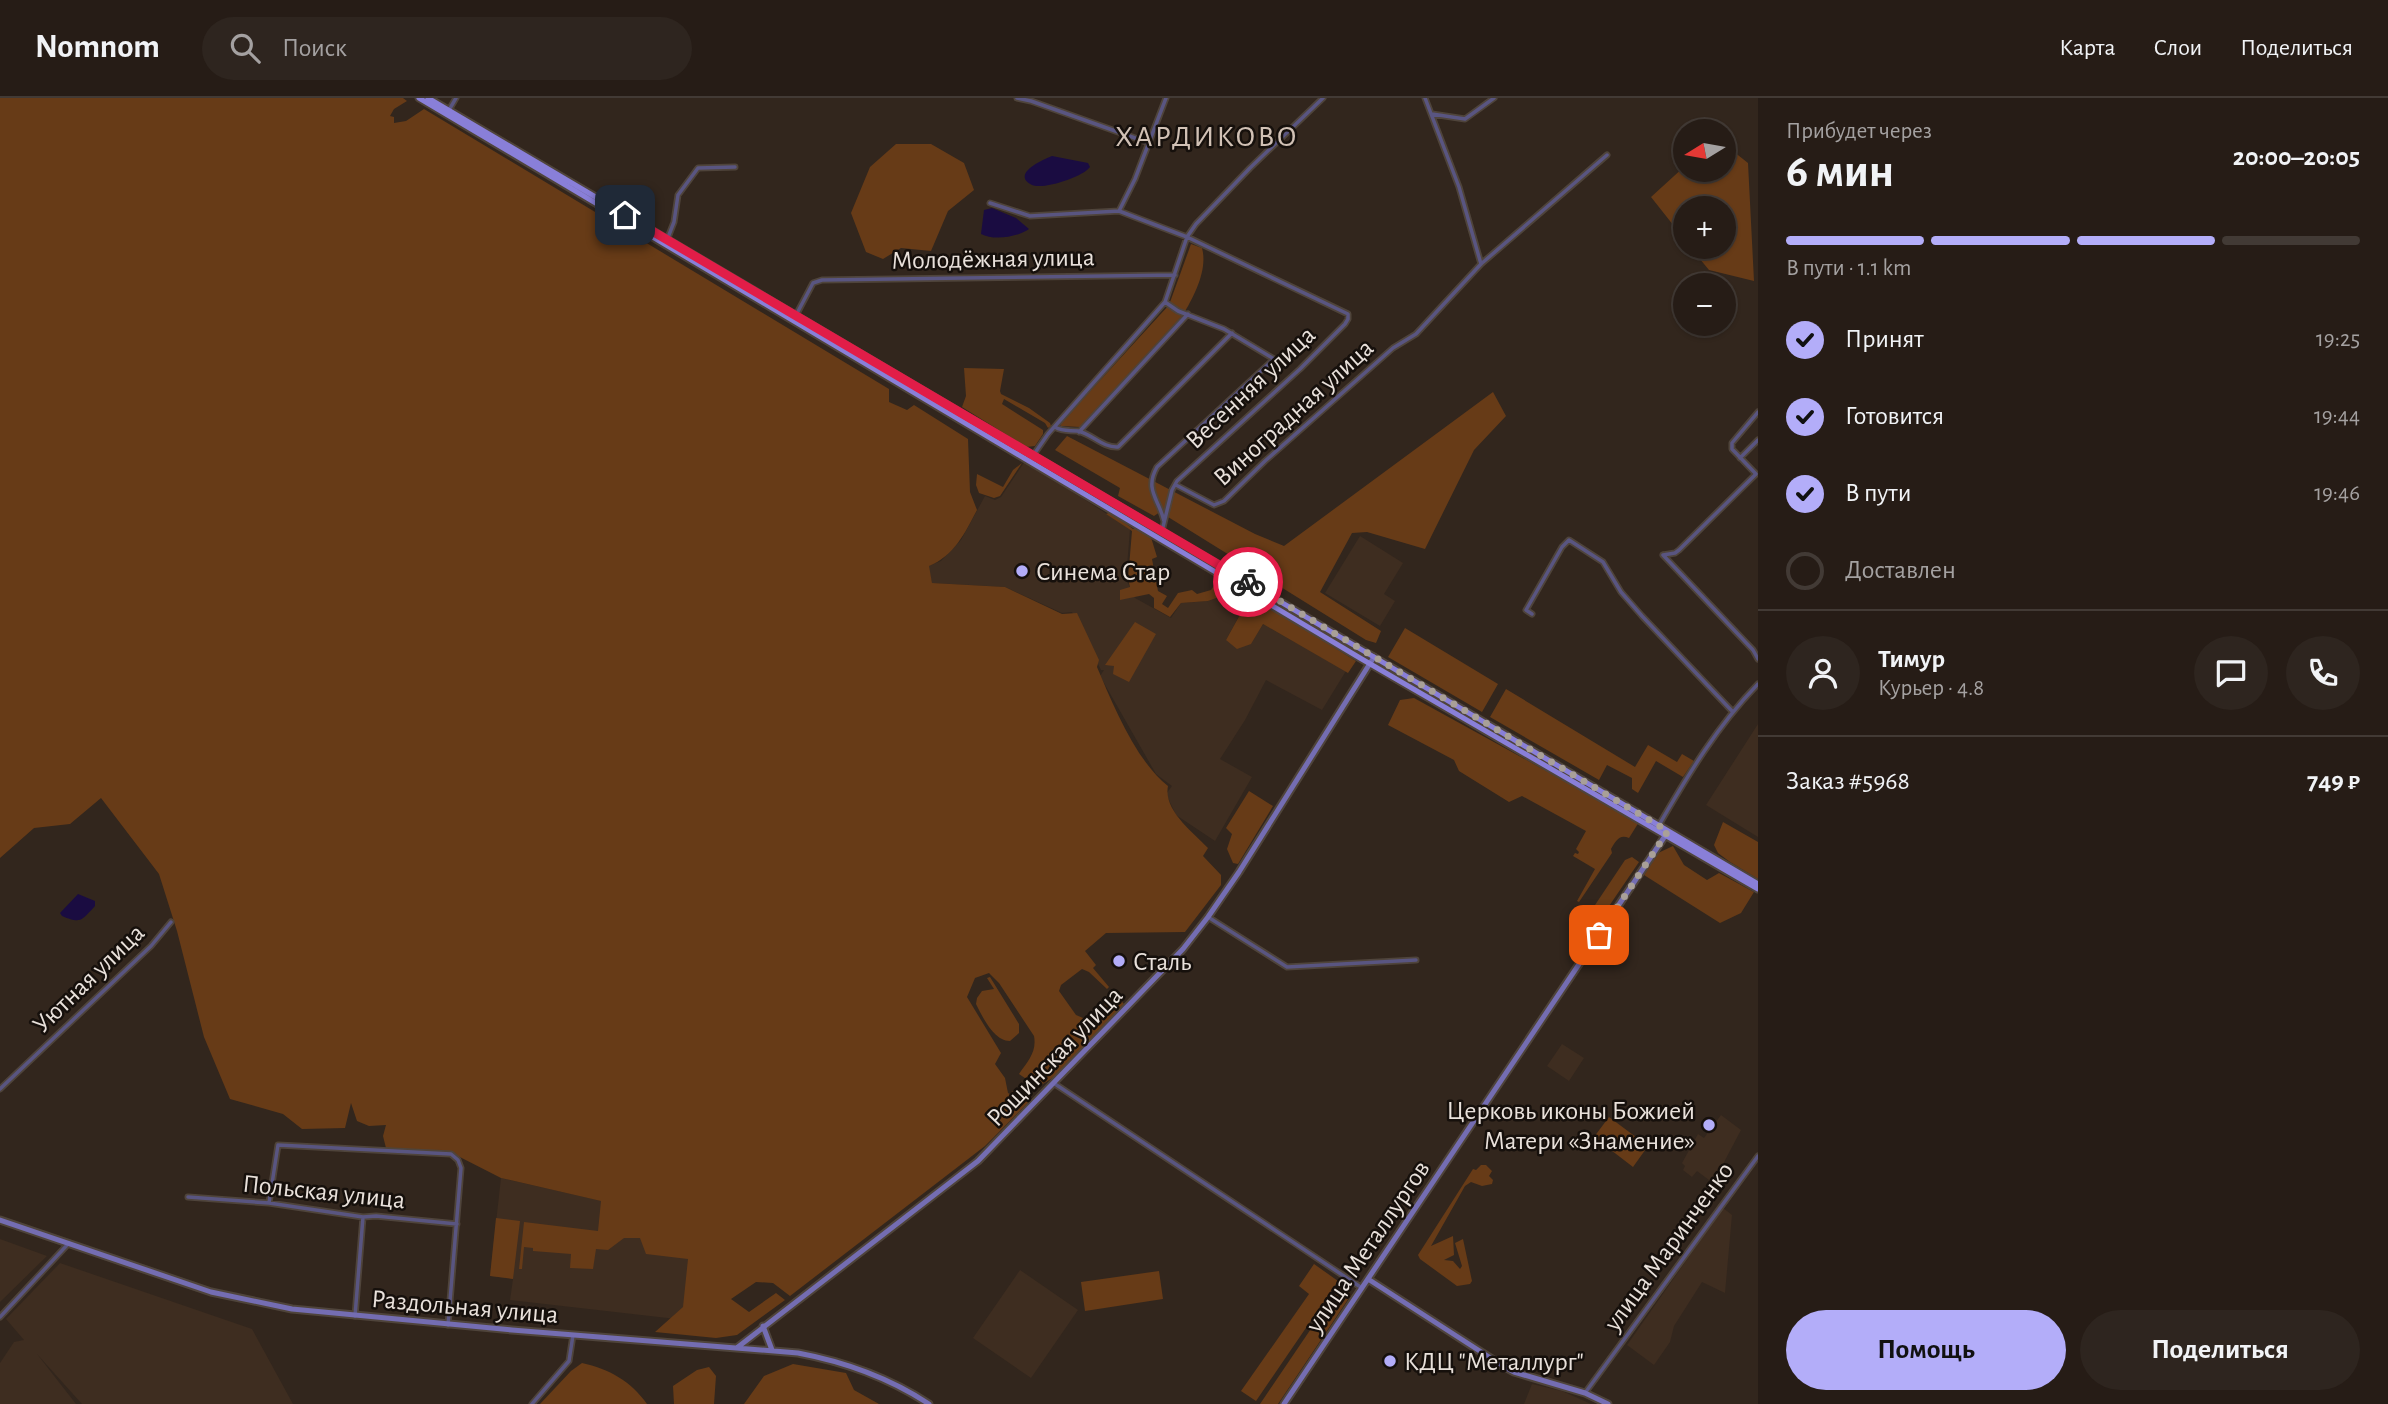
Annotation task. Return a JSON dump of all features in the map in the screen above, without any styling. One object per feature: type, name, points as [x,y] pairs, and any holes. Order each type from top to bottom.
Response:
[{"type":"main road","points":[[419,98],[1031,458],[1370,664],[1658,827]]},
{"type":"main road","points":[[428,98],[794,318]]},
{"type":"main road","points":[[1031,458],[1163,528],[1758,886]]},
{"type":"main road","name":"Рощинская улица","points":[[738,1347],[978,1161],[1183,948],[1208,918],[1374,657]]},
{"type":"main road","name":"улица Металлургов","points":[[1284,1404],[1667,833]]},
{"type":"main road","name":"Раздольная улица","points":[[0,1220],[225,1296],[292,1309],[355,1316],[799,1353],[855,1366],[879,1375],[929,1404]]},
{"type":"main road","points":[[1368,1279],[1514,1372],[1585,1393],[1608,1404]]},
{"type":"main road","points":[[763,1326],[772,1350]]},
{"type":"street","points":[[449,110],[456,98]]},
{"type":"street","points":[[1017,98],[1149,143]]},
{"type":"street","points":[[1119,211],[1135,179],[1166,98]]},
{"type":"street","points":[[1031,458],[1054,427],[1165,302],[1187,237],[1196,225],[1250,167],[1324,98]]},
{"type":"street","points":[[1424,98],[1459,187],[1481,264]]},
{"type":"street","points":[[1432,114],[1465,119],[1494,98]]},
{"type":"street","name":"Виноградная улица","points":[[1176,485],[1217,505],[1393,348],[1416,334],[1481,264],[1607,155]]},
{"type":"street","points":[[667,240],[674,222],[678,195],[698,168],[735,167]]},
{"type":"street","points":[[990,203],[1030,216],[1119,211],[1187,237]]},
{"type":"street","name":"Весенняя улица","points":[[1176,485],[1181,476],[1205,453],[1317,353],[1345,324],[1348,316],[1187,237]]},
{"type":"street","name":"Молодёжная улица","points":[[794,318],[813,283],[822,280],[1175,275]]},
{"type":"street","points":[[1163,528],[1160,505],[1153,496],[1151,485],[1157,467],[1274,359],[1232,333],[1165,302]]},
{"type":"street","points":[[1080,432],[1188,314]]},
{"type":"street","points":[[1054,427],[1063,431],[1080,432],[1109,446],[1118,447],[1232,333]]},
{"type":"street","points":[[1758,412],[1732,443],[1732,449],[1756,474],[1679,550],[1663,555],[1758,659]]},
{"type":"street","points":[[1741,458],[1758,440]]},
{"type":"street","points":[[1163,528],[1172,490],[1176,485]]},
{"type":"street","points":[[1532,614],[1526,610],[1562,547],[1569,540],[1603,562],[1628,600],[1732,710]]},
{"type":"street","points":[[1658,827],[1694,764],[1732,710],[1758,684]]},
{"type":"street","points":[[1208,918],[1287,967],[1416,960]]},
{"type":"street","name":"Уютная улица","points":[[0,1089],[151,946],[171,922]]},
{"type":"street","points":[[1055,1084],[1362,1288]]},
{"type":"street","points":[[269,1203],[278,1145],[451,1154],[458,1160],[461,1168],[448,1325]]},
{"type":"street","name":"улица Маринченко","points":[[1585,1393],[1758,1156]]},
{"type":"street","name":"Польская улица","points":[[188,1197],[269,1203],[363,1217],[457,1224]]},
{"type":"street","points":[[355,1316],[363,1217]]},
{"type":"street","points":[[0,1317],[69,1243]]},
{"type":"street","points":[[532,1404],[569,1361],[573,1335]]},
{"type":"shaded area","points":[[0,98],[403,98],[407,101],[394,109],[390,116],[394,117],[394,123],[406,121],[424,109],[889,389],[889,402],[907,410],[914,405],[968,439],[970,492],[977,510],[952,550],[929,566],[932,583],[1005,587],[1062,614],[1077,613],[1099,660],[1097,667],[1126,731],[1146,762],[1168,786],[1170,804],[1175,812],[1208,848],[1203,856],[1221,875],[1221,885],[1185,932],[1106,933],[1085,951],[1096,965],[1093,968],[1109,987],[1107,989],[1082,969],[1061,985],[1059,991],[1076,1015],[1083,1018],[1091,1015],[1115,994],[1124,1004],[1059,1074],[1038,1087],[1019,1074],[1033,1052],[1034,1036],[999,983],[989,973],[975,978],[967,997],[1001,1053],[995,1064],[1005,1078],[1008,1093],[1013,1091],[1032,1099],[985,1146],[790,1296],[773,1283],[756,1282],[731,1299],[749,1312],[776,1293],[785,1300],[737,1335],[716,1338],[655,1332],[683,1307],[688,1259],[646,1254],[640,1238],[624,1238],[608,1250],[596,1249],[593,1269],[570,1268],[571,1254],[533,1251],[533,1248],[524,1247],[522,1269],[519,1269],[524,1222],[598,1231],[601,1201],[501,1178],[452,1153],[386,1148],[383,1136],[386,1125],[369,1126],[357,1121],[351,1103],[345,1128],[302,1129],[283,1114],[230,1099],[204,1037],[177,931],[159,874],[101,798],[70,824],[34,828],[0,858]]},
{"type":"shaded area","points":[[896,144],[931,144],[964,163],[974,190],[948,211],[931,251],[901,248],[883,259],[866,252],[851,213],[870,167]]},
{"type":"shaded area","points":[[1736,154],[1748,163],[1754,281],[1736,277],[1736,273],[1709,270],[1700,259],[1736,259],[1736,196],[1673,196],[1673,225],[1651,197],[1673,177],[1673,182],[1736,182]]},
{"type":"shaded area","points":[[1052,156],[1088,163],[1090,167],[1080,175],[1053,184],[1037,186],[1026,181],[1025,176],[1031,168]]},
{"type":"shaded area","points":[[992,208],[1016,218],[1029,229],[1006,237],[981,234],[984,210]]},
{"type":"shaded area","points":[[1191,244],[1202,248],[1202,274],[1183,315],[1080,427],[1061,426],[1169,305]]},
{"type":"shaded area","points":[[964,368],[1004,369],[1001,394],[1029,408],[1050,423],[1048,428],[1045,423],[1004,399],[1002,404],[1043,430],[1035,446],[1026,447],[962,407],[966,396]]},
{"type":"shaded area","points":[[1493,392],[1506,416],[1474,450],[1425,549],[1367,532],[1352,533],[1320,592],[1381,631],[1376,643],[1366,640],[1160,512],[1154,516],[1118,496],[1120,488],[1055,450],[1067,436],[1255,534],[1284,546]]},
{"type":"shaded area","points":[[1025,461],[1130,529],[1126,579],[1135,598],[1171,618],[1181,603],[1208,601],[1222,596],[1244,607],[1226,640],[1251,643],[1263,624],[1346,671],[1322,710],[1266,680],[1220,759],[1252,777],[1215,841],[1176,815],[1166,794],[1172,786],[1156,774],[1100,676],[1104,670],[1101,670],[1072,612],[1062,613],[1005,587],[932,583],[928,566],[941,561],[961,540],[985,496],[995,500],[1001,497]]},
{"type":"shaded area","points":[[1022,463],[1000,496],[994,498],[979,493],[976,485],[977,474],[1003,487],[1013,470]]},
{"type":"shaded area","points":[[1111,512],[1133,529],[1150,534],[1157,557],[1152,559],[1158,591],[1167,596],[1162,604],[1168,608],[1178,593],[1192,590],[1197,594],[1211,590],[1216,583],[1225,580],[1241,590],[1242,595],[1236,603],[1222,596],[1208,601],[1181,603],[1170,617],[1154,608],[1154,598],[1149,594],[1120,600],[1120,590],[1130,587],[1128,579],[1132,531],[1106,514]]},
{"type":"shaded area","points":[[1360,536],[1403,563],[1384,594],[1395,601],[1380,626],[1325,593]]},
{"type":"shaded area","points":[[1253,597],[1356,661],[1348,673],[1263,624],[1251,644],[1237,649],[1226,640],[1247,602]]},
{"type":"shaded area","points":[[1135,622],[1156,634],[1129,682],[1113,674],[1114,666],[1105,665]]},
{"type":"shaded area","points":[[1405,628],[1498,684],[1482,712],[1388,657]]},
{"type":"shaded area","points":[[1506,689],[1635,767],[1648,745],[1677,762],[1682,754],[1694,761],[1683,777],[1656,761],[1638,793],[1632,789],[1632,778],[1607,765],[1599,780],[1490,717]]},
{"type":"shaded area","points":[[1414,698],[1639,822],[1629,838],[1623,837],[1616,841],[1611,849],[1612,853],[1579,902],[1577,901],[1595,869],[1573,856],[1578,854],[1576,849],[1586,831],[1522,796],[1509,802],[1459,771],[1454,760],[1388,725],[1400,700]]},
{"type":"shaded area","points":[[1758,724],[1758,837],[1706,805]]},
{"type":"shaded area","points":[[1249,791],[1273,806],[1238,864],[1233,863],[1227,849],[1232,834],[1226,828]]},
{"type":"shaded area","points":[[1723,822],[1758,842],[1758,879],[1718,853],[1714,845]]},
{"type":"shaded area","points":[[1673,846],[1684,865],[1707,880],[1719,873],[1754,892],[1741,913],[1720,923],[1644,875],[1658,853]]},
{"type":"shaded area","points":[[1632,857],[1639,862],[1603,915],[1593,908],[1625,860]]},
{"type":"shaded area","points":[[78,894],[95,901],[95,906],[80,920],[62,916],[60,913]]},
{"type":"shaded area","points":[[990,977],[1019,1024],[1019,1033],[1010,1041],[994,1033],[976,1004],[982,991],[994,989],[987,978]]},
{"type":"shaded area","points":[[1562,1044],[1584,1058],[1569,1081],[1547,1066]]},
{"type":"shaded area","points":[[1721,1115],[1741,1130],[1713,1183],[1697,1171],[1692,1177],[1683,1170],[1685,1166],[1682,1163],[1698,1134],[1704,1138]]},
{"type":"shaded area","points":[[1609,1117],[1648,1146],[1633,1167],[1594,1137]]},
{"type":"shaded area","points":[[1481,1165],[1486,1165],[1492,1171],[1489,1176],[1493,1180],[1492,1184],[1482,1186],[1471,1182],[1465,1186],[1431,1246],[1453,1236],[1454,1255],[1444,1260],[1453,1261],[1460,1269],[1462,1266],[1455,1243],[1463,1239],[1472,1281],[1470,1284],[1457,1286],[1418,1255],[1473,1169],[1476,1170]]},
{"type":"shaded area","points":[[501,1178],[602,1201],[692,1256],[685,1320],[510,1300],[513,1279],[490,1276]]},
{"type":"shaded area","points":[[1723,1208],[1732,1215],[1725,1293],[1702,1282],[1674,1326],[1670,1342],[1654,1365],[1627,1345]]},
{"type":"shaded area","points":[[496,1218],[520,1221],[513,1279],[490,1276]]},
{"type":"shaded area","points":[[0,1239],[47,1256],[0,1302]]},
{"type":"shaded area","points":[[60,1263],[252,1329],[293,1404],[82,1404],[37,1354],[76,1404],[0,1404],[0,1363],[14,1342],[24,1340],[6,1319]]},
{"type":"shaded area","points":[[1314,1264],[1338,1281],[1256,1401],[1241,1391],[1309,1294],[1299,1286]]},
{"type":"shaded area","points":[[1020,1270],[1078,1310],[1031,1378],[973,1338]]},
{"type":"shaded area","points":[[1159,1271],[1163,1299],[1085,1311],[1081,1282]]},
{"type":"shaded area","points":[[1342,1283],[1351,1295],[1278,1404],[1260,1404]]},
{"type":"shaded area","points":[[582,1363],[619,1377],[647,1404],[540,1404]]},
{"type":"shaded area","points":[[793,1364],[846,1373],[854,1390],[879,1404],[744,1404],[764,1376]]},
{"type":"shaded area","points":[[709,1367],[716,1376],[714,1404],[674,1404],[673,1386],[697,1370]]},
{"type":"shaded area","points":[[1532,1384],[1562,1391],[1591,1404],[1524,1404]]},
{"type":"way so far","points":[[1248,582],[1668,831],[1599,935]]},
{"type":"place","name":"Синема Стар","points":[[1022,571]]},
{"type":"place","name":"Сталь","points":[[1119,961]]},
{"type":"place","name":"Церковь иконы Божией Матери «Знамение»","points":[[1709,1125]]},
{"type":"place","name":"КДЦ \"Металлург\"","points":[[1390,1361]]},
{"type":"district","name":"ХАРДИКОВО","points":[[1207,136]]},
{"type":"route","points":[[625,215],[1248,582]]}]
